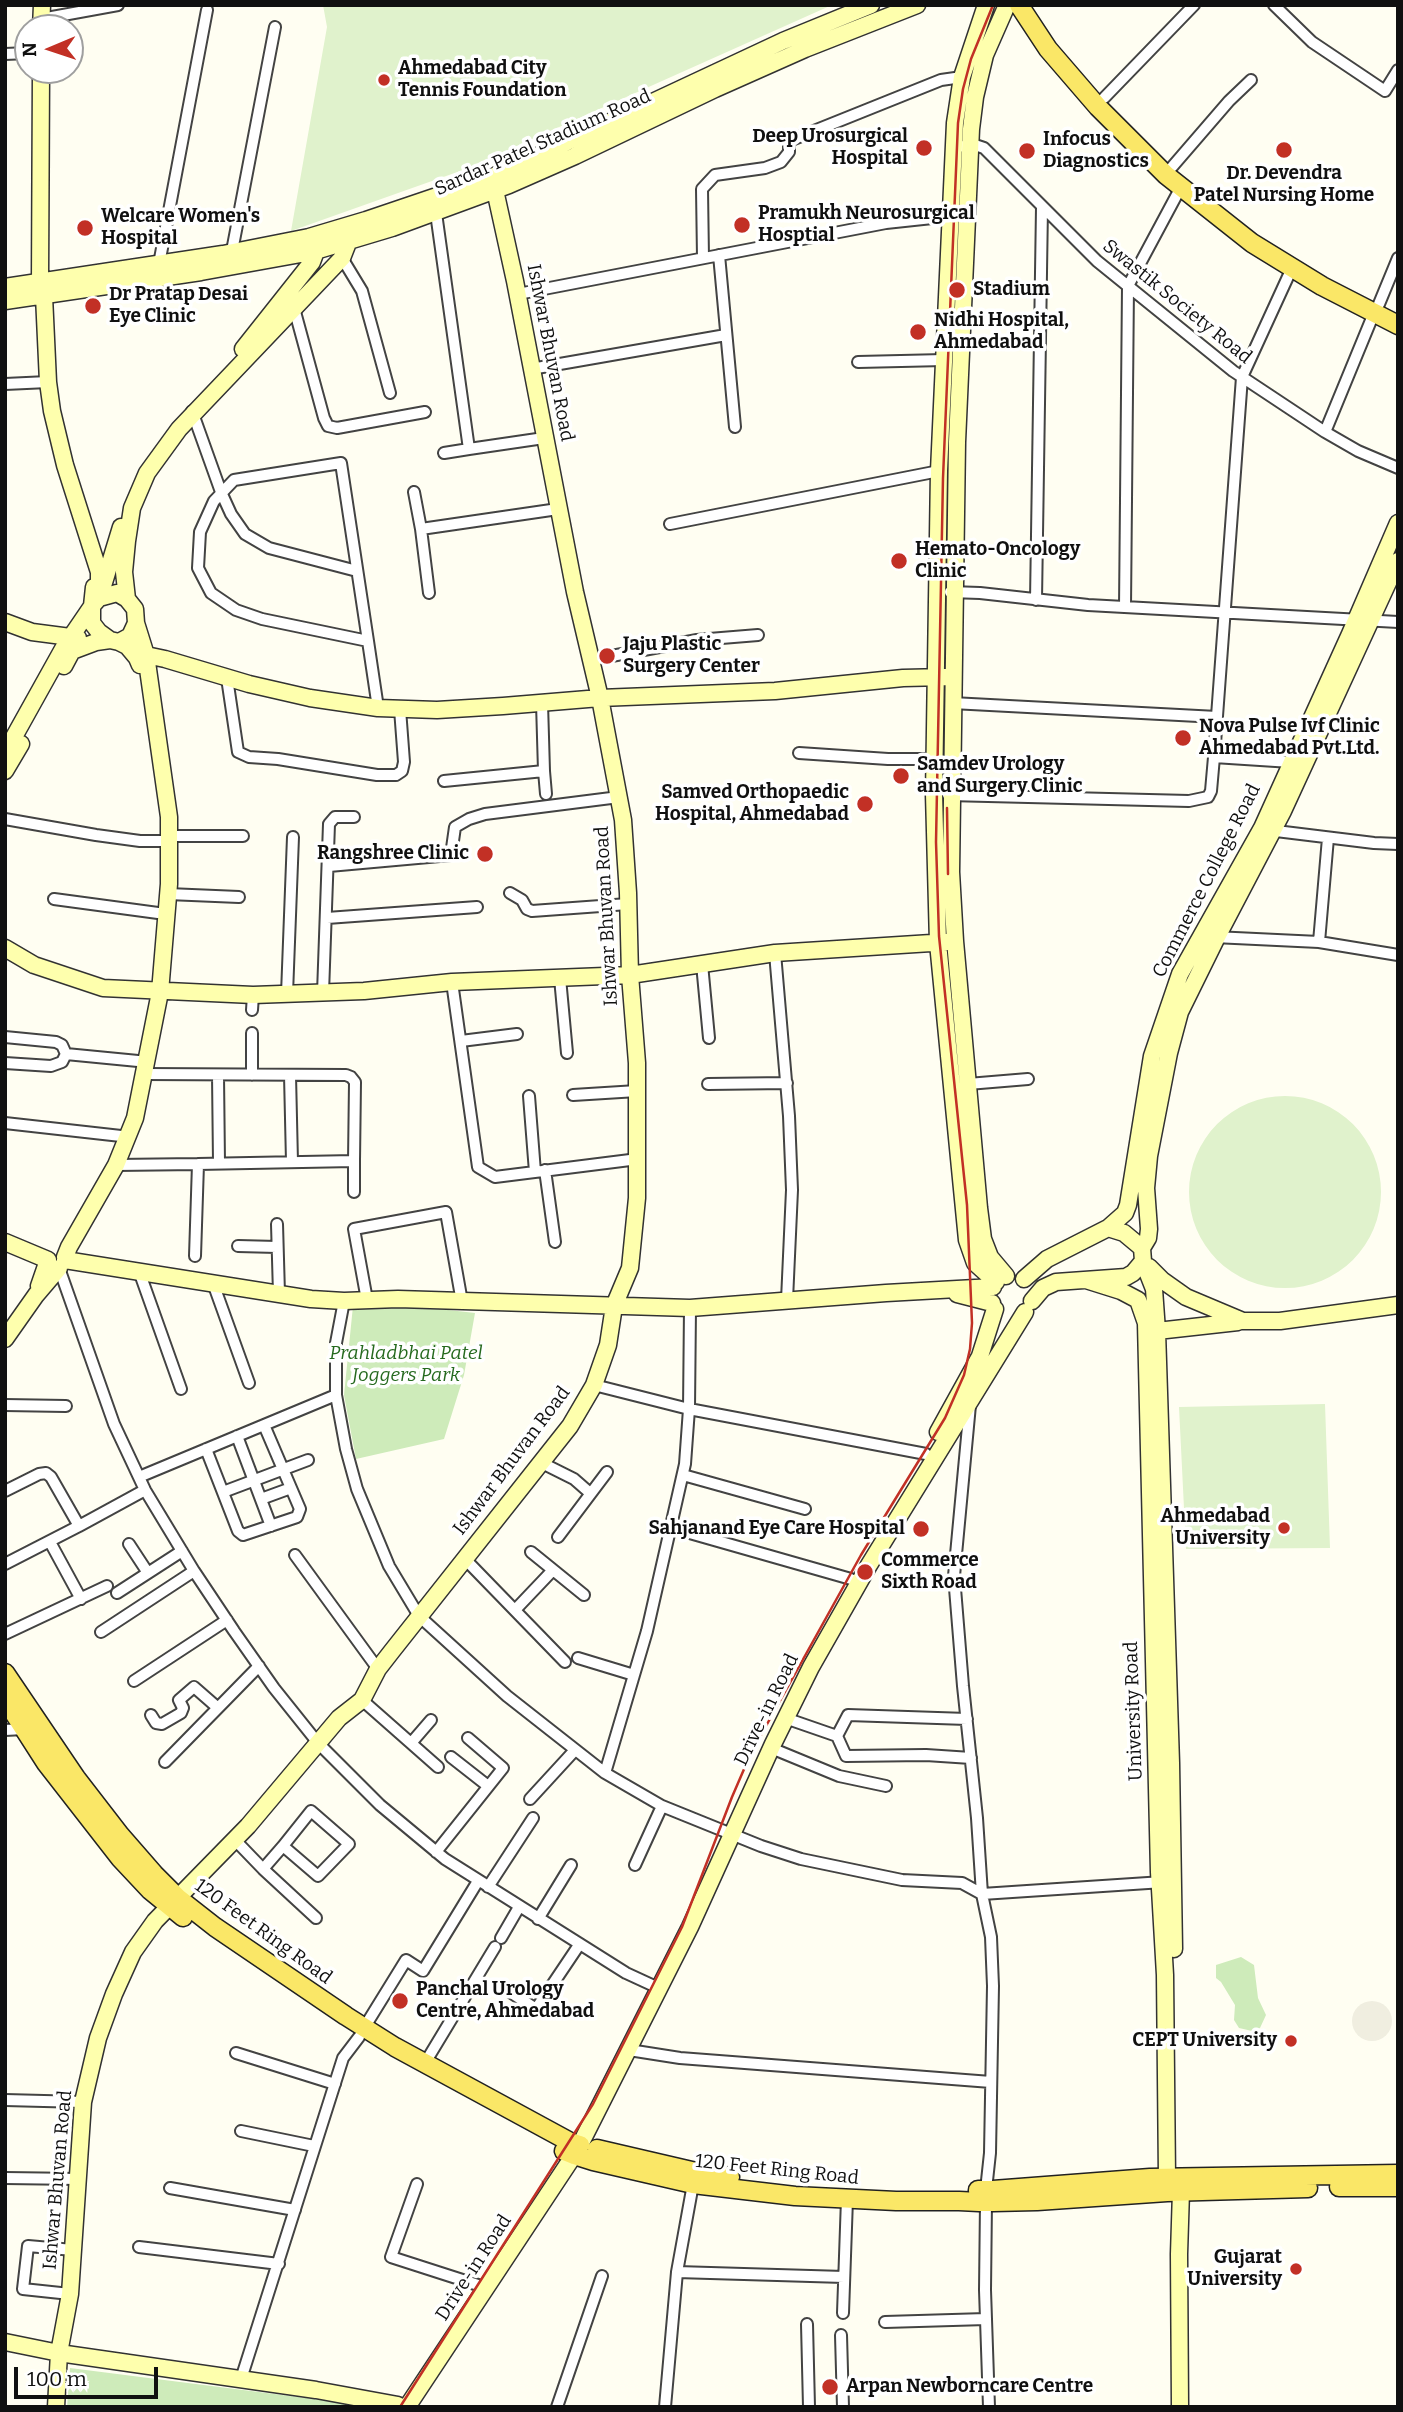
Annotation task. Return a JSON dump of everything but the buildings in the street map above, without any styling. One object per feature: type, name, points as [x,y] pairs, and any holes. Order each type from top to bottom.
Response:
[{"type":"main road","points":[[1019,5],[1048,49],[1098,107],[1166,175],[1252,243],[1322,286],[1376,309],[1398,314]]},
{"type":"main road","points":[[1033,5],[1056,43],[1104,98],[1172,167],[1258,234],[1398,325]]},
{"type":"main road","name":"120 Feet Ring Road","points":[[5,1673],[47,1737],[105,1816],[174,1902]]},
{"type":"main road","name":"120 Feet Ring Road","points":[[5,1699],[46,1763],[120,1858],[174,1902],[225,1934],[361,2032],[524,2131],[572,2148],[694,2184],[747,2192],[847,2199],[986,2196],[1252,2178],[1398,2174]]},
{"type":"main road","name":"120 Feet Ring Road","points":[[361,2032],[425,2063],[572,2148],[696,2172],[796,2185],[986,2196]]},
{"type":"main road","name":"120 Feet Ring Road","points":[[1174,2185],[1398,2187]]},
{"type":"street","points":[[60,14],[118,5]]},
{"type":"street","name":"Sardar Patel Stadium Road","points":[[5,301],[42,289],[159,264],[321,234],[351,233],[436,213],[493,184],[864,14],[917,5]]},
{"type":"street","points":[[946,592],[939,471],[951,216],[962,146],[980,74],[998,22],[1007,5]]},
{"type":"street","points":[[1104,98],[1194,5]]},
{"type":"street","points":[[1273,5],[1312,42],[1385,91],[1398,69]]},
{"type":"street","points":[[983,9],[962,77],[956,115],[962,146],[963,314],[946,592],[944,677],[934,794],[967,1240],[975,1263],[996,1292]]},
{"type":"street","points":[[159,264],[207,10]]},
{"type":"street","points":[[233,251],[275,27]]},
{"type":"street","points":[[703,258],[702,189],[715,175],[765,168],[781,162],[789,152],[789,141],[941,80],[962,77]]},
{"type":"street","points":[[1172,167],[1251,79]]},
{"type":"street","points":[[41,84],[42,289],[48,382],[65,465],[93,550],[96,602]]},
{"type":"street","name":"Swastik Society Road","points":[[962,146],[980,145],[984,148],[1097,261],[1242,377],[1357,451],[1398,468]]},
{"type":"street","name":"Sardar Patel Stadium Road","points":[[5,287],[42,289],[297,255],[318,250],[351,233],[493,184]]},
{"type":"street","name":"Ishwar Bhuvan Road","points":[[56,2407],[59,2353],[70,2294],[83,2102],[98,2038],[114,1994],[134,1952],[155,1921],[235,1840],[339,1718],[362,1700],[378,1669],[570,1426],[594,1385],[608,1345],[614,1306],[630,1268],[638,1198],[637,1091],[623,820],[600,698],[558,509],[518,294],[493,184]]},
{"type":"street","points":[[1125,607],[1128,286],[1181,187]]},
{"type":"street","points":[[1036,600],[1042,207]]},
{"type":"street","points":[[436,213],[469,449]]},
{"type":"street","points":[[518,294],[886,223],[951,216]]},
{"type":"street","points":[[127,598],[124,572],[132,508],[147,473],[192,410],[342,258],[351,233]]},
{"type":"street","points":[[108,641],[92,622],[96,602],[132,494],[152,454],[251,340],[302,276],[318,250],[321,234]]},
{"type":"street","points":[[297,255],[301,262],[302,276]]},
{"type":"street","points":[[719,255],[735,428]]},
{"type":"street","points":[[342,258],[362,291],[390,393]]},
{"type":"street","points":[[1325,432],[1398,258]]},
{"type":"street","points":[[934,794],[1197,801],[1208,797],[1214,757],[1242,377],[1292,268]]},
{"type":"street","points":[[294,308],[328,426],[337,428],[425,412]]},
{"type":"street","points":[[946,313],[963,314]]},
{"type":"street","points":[[531,369],[726,335]]},
{"type":"street","points":[[858,362],[944,360]]},
{"type":"street","points":[[5,384],[48,382]]},
{"type":"street","points":[[192,410],[221,492],[231,514],[245,534],[269,548],[357,570]]},
{"type":"street","points":[[444,453],[544,438]]},
{"type":"street","points":[[368,641],[262,619],[236,610],[211,593],[198,568],[200,531],[214,501],[233,480],[341,463],[357,570],[368,641],[378,708]]},
{"type":"street","points":[[670,524],[939,471]]},
{"type":"street","points":[[414,492],[429,593]]},
{"type":"street","points":[[421,529],[558,509]]},
{"type":"street","name":"Commerce College Road","points":[[1142,1254],[1149,1229],[1146,1188],[1149,1156],[1168,1053],[1180,1012],[1364,620],[1398,523]]},
{"type":"street","name":"Commerce College Road","points":[[1108,1228],[1125,1213],[1128,1205],[1152,1056],[1180,974],[1197,940],[1267,830],[1291,762],[1364,620],[1398,561]]},
{"type":"street","points":[[946,592],[1125,607],[1398,622]]},
{"type":"street","points":[[5,753],[75,630],[96,602],[117,593],[127,598],[135,609],[169,817],[158,913],[156,992]]},
{"type":"street","points":[[5,615],[34,626],[75,630],[127,646],[142,657],[165,659],[227,678],[310,698],[378,708],[437,709],[600,698],[775,691],[944,677]]},
{"type":"street","points":[[5,622],[32,632],[75,630]]},
{"type":"street","points":[[5,771],[72,651],[130,636],[136,623]]},
{"type":"street","points":[[590,660],[697,640],[758,635]]},
{"type":"street","points":[[944,677],[952,703],[951,872],[946,942],[968,1084],[983,1239],[990,1257],[996,1292],[1006,1317],[1013,1317],[1029,1307],[1043,1288],[1049,1285],[1064,1281],[1126,1277],[1133,1273],[1142,1254]]},
{"type":"street","points":[[227,678],[238,752],[248,757],[278,759],[377,775],[396,775],[402,771],[404,762],[400,709]]},
{"type":"street","points":[[542,703],[546,794]]},
{"type":"street","points":[[952,703],[1217,717]]},
{"type":"street","points":[[799,753],[935,759]]},
{"type":"street","points":[[1214,757],[1291,762]]},
{"type":"street","points":[[443,780],[544,771]]},
{"type":"street","points":[[329,866],[451,855],[455,827],[469,819],[485,814],[619,797]]},
{"type":"street","points":[[323,993],[329,824],[335,817],[354,817]]},
{"type":"street","points":[[5,819],[140,841],[243,836]]},
{"type":"street","points":[[1267,830],[1398,844]]},
{"type":"street","points":[[287,994],[293,837]]},
{"type":"street","points":[[5,1339],[36,1295],[111,1161],[129,1116],[156,992],[168,894],[165,838]]},
{"type":"street","points":[[1319,942],[1328,838]]},
{"type":"street","points":[[510,892],[532,911],[628,904]]},
{"type":"street","points":[[168,894],[239,897]]},
{"type":"street","points":[[54,899],[158,913]]},
{"type":"street","points":[[327,918],[477,907]]},
{"type":"street","points":[[1197,940],[1217,937],[1319,942],[1398,955]]},
{"type":"street","points":[[5,948],[34,965],[103,988],[253,1003],[287,994],[363,991],[452,982],[630,975],[775,953],[946,942]]},
{"type":"street","points":[[775,953],[787,1083],[792,1189],[787,1300]]},
{"type":"street","points":[[702,964],[709,1038]]},
{"type":"street","points":[[560,978],[568,1053]]},
{"type":"street","points":[[452,982],[478,1167],[495,1177],[638,1159]]},
{"type":"street","points":[[252,1033],[252,1075]]},
{"type":"street","points":[[461,1041],[517,1034]]},
{"type":"street","points":[[5,1037],[57,1042],[62,1045],[66,1054]]},
{"type":"street","points":[[66,1054],[141,1068],[218,1074],[351,1077],[355,1082],[354,1192]]},
{"type":"street","points":[[5,1063],[51,1066],[62,1062],[66,1054]]},
{"type":"street","points":[[57,1258],[69,1247],[116,1165],[135,1118],[141,1068]]},
{"type":"street","points":[[218,1074],[219,1163]]},
{"type":"street","points":[[290,1075],[292,1162]]},
{"type":"street","points":[[968,1084],[1028,1079]]},
{"type":"street","points":[[708,1084],[787,1083]]},
{"type":"street","points":[[573,1095],[637,1091]]},
{"type":"street","points":[[529,1096],[540,1171],[555,1242]]},
{"type":"street","points":[[5,1123],[121,1136]]},
{"type":"street","points":[[116,1165],[354,1161]]},
{"type":"street","points":[[195,1256],[198,1164]]},
{"type":"street","points":[[367,1300],[354,1229],[446,1212],[462,1302]]},
{"type":"street","points":[[277,1224],[279,1294]]},
{"type":"street","points":[[1024,1279],[1047,1259],[1108,1228],[1124,1233],[1162,1280],[1186,1297],[1242,1321]]},
{"type":"street","points":[[5,1235],[57,1258],[114,1424],[145,1490],[194,1572],[259,1667],[318,1743],[380,1805],[436,1852],[579,1945],[652,1985]]},
{"type":"street","points":[[5,1242],[57,1258],[311,1299],[690,1308],[941,1290],[996,1292],[1015,1275],[1024,1279],[1032,1289],[1029,1307]]},
{"type":"street","points":[[238,1247],[277,1247]]},
{"type":"street","name":"University Road","points":[[1142,1254],[1154,1289],[1157,1331],[1171,1763],[1165,1975],[1179,2254],[1180,2407]]},
{"type":"street","points":[[139,1271],[181,1389]]},
{"type":"street","name":"University Road","points":[[1087,1280],[1121,1291],[1138,1300],[1146,1323],[1166,1882]]},
{"type":"street","points":[[214,1283],[249,1383]]},
{"type":"street","name":"Drive-in Road","points":[[403,2405],[572,2148],[629,2050],[690,1927],[727,1833],[803,1662],[926,1454],[980,1356],[996,1292]]},
{"type":"street","points":[[344,1301],[336,1343],[336,1395],[356,1489],[389,1566],[419,1616],[507,1696],[605,1773],[662,1806],[727,1833],[801,1859],[902,1880],[962,1883],[982,1894],[1166,1882]]},
{"type":"street","points":[[1157,1331],[1242,1321],[1280,1321],[1398,1305]]},
{"type":"street","name":"Drive-in Road","points":[[572,2148],[811,1667],[869,1564],[1029,1307]]},
{"type":"street","points":[[605,1773],[634,1675],[683,1475],[690,1409],[690,1308]]},
{"type":"street","points":[[594,1385],[690,1409],[926,1454]]},
{"type":"street","points":[[139,1477],[336,1395]]},
{"type":"street","points":[[971,1399],[954,1576],[982,1894],[991,1937],[990,2153],[986,2196],[989,2407]]},
{"type":"street","points":[[5,1405],[66,1406]]},
{"type":"street","points":[[206,1449],[238,1531],[243,1535],[297,1517],[300,1509],[264,1425]]},
{"type":"street","points":[[237,1436],[271,1526]]},
{"type":"street","points":[[223,1492],[308,1460]]},
{"type":"street","points":[[540,1462],[574,1479],[590,1493]]},
{"type":"street","points":[[558,1537],[607,1472]]},
{"type":"street","points":[[5,1491],[46,1473],[51,1477],[79,1526]]},
{"type":"street","points":[[683,1475],[804,1509]]},
{"type":"street","points":[[261,1499],[291,1488]]},
{"type":"street","points":[[5,1564],[145,1490]]},
{"type":"street","points":[[672,1528],[851,1579]]},
{"type":"street","points":[[50,1542],[81,1599]]},
{"type":"street","points":[[129,1544],[148,1573]]},
{"type":"street","points":[[117,1593],[182,1551]]},
{"type":"street","points":[[531,1552],[584,1595]]},
{"type":"street","points":[[295,1555],[378,1669]]},
{"type":"street","points":[[464,1558],[565,1661]]},
{"type":"street","points":[[514,1609],[553,1570]]},
{"type":"street","points":[[102,1632],[194,1572]]},
{"type":"street","points":[[5,1634],[107,1586]]},
{"type":"street","points":[[134,1681],[227,1620]]},
{"type":"street","points":[[578,1658],[634,1675]]},
{"type":"street","points":[[165,1762],[259,1667]]},
{"type":"street","points":[[151,1715],[156,1723],[162,1724],[181,1713],[183,1708],[179,1700],[194,1686],[218,1708]]},
{"type":"street","points":[[362,1700],[438,1767]]},
{"type":"street","points":[[836,1736],[848,1715],[967,1719]]},
{"type":"street","points":[[785,1718],[836,1736],[846,1756],[926,1755],[971,1758]]},
{"type":"street","points":[[412,1742],[431,1720]]},
{"type":"street","points":[[5,1730],[24,1729]]},
{"type":"street","points":[[436,1852],[503,1768],[468,1738]]},
{"type":"street","points":[[771,1748],[839,1776],[886,1786]]},
{"type":"street","points":[[530,1799],[575,1750]]},
{"type":"street","points":[[451,1757],[488,1786]]},
{"type":"street","points":[[635,1865],[662,1806]]},
{"type":"street","points":[[263,1869],[311,1811],[349,1844],[318,1876],[283,1846]]},
{"type":"street","points":[[241,2379],[343,2057],[406,1960],[423,1971],[533,1818]]},
{"type":"street","points":[[235,1840],[316,1918]]},
{"type":"street","points":[[538,1919],[571,1865]]},
{"type":"street","points":[[425,2063],[519,1907]]},
{"type":"street","points":[[510,1992],[536,2009],[579,1945]]},
{"type":"street","points":[[629,2050],[680,2058],[991,2082]]},
{"type":"street","points":[[236,2053],[335,2084]]},
{"type":"street","points":[[5,2100],[83,2102]]},
{"type":"street","points":[[241,2131],[314,2146]]},
{"type":"street","points":[[5,2342],[59,2353],[403,2405],[478,2285],[572,2148]]},
{"type":"street","points":[[5,2178],[79,2179]]},
{"type":"street","points":[[417,2184],[391,2257],[478,2285]]},
{"type":"street","points":[[665,2407],[677,2272],[694,2184]]},
{"type":"street","points":[[170,2188],[295,2210]]},
{"type":"street","points":[[843,2313],[847,2199]]},
{"type":"street","points":[[70,2294],[23,2289],[27,2246],[73,2250]]},
{"type":"street","points":[[139,2247],[278,2264]]},
{"type":"street","points":[[677,2272],[844,2277]]},
{"type":"street","points":[[557,2407],[602,2276]]},
{"type":"street","points":[[885,2322],[986,2319]]},
{"type":"street","points":[[807,2324],[809,2407]]},
{"type":"street","points":[[841,2335],[843,2407]]},
{"type":"green space","points":[[323,5],[832,5],[463,170],[291,231],[327,27]]},
{"type":"green space","points":[[1285,1096],[1322,1103],[1353,1124],[1374,1155],[1381,1192],[1374,1229],[1353,1260],[1322,1281],[1285,1288],[1248,1281],[1217,1260],[1196,1229],[1189,1192],[1196,1155],[1217,1124],[1248,1103]]},
{"type":"green space","name":"Prahladbhai Patel Joggers Park","points":[[353,1306],[413,1306],[475,1313],[464,1375],[444,1439],[356,1459],[344,1395]]},
{"type":"green space","points":[[1325,1404],[1330,1548],[1186,1549],[1179,1407]]},
{"type":"green space","points":[[1241,1957],[1254,1965],[1258,1998],[1266,2015],[1260,2028],[1252,2031],[1239,2028],[1234,2020],[1235,2005],[1216,1978],[1216,1965]]},
{"type":"green space","points":[[70,2368],[361,2405],[363,2407],[67,2407]]},
{"type":"shaded area","points":[[1372,2001],[1380,2002],[1386,2007],[1391,2013],[1391,2029],[1386,2035],[1380,2040],[1372,2041],[1364,2040],[1358,2035],[1353,2029],[1352,2021],[1353,2013],[1358,2007],[1364,2002]]},
{"type":"railway","points":[[400,2407],[593,2104],[682,1927],[751,1753],[861,1555],[945,1418],[964,1375],[972,1323],[967,1205],[939,936],[936,842],[943,478],[958,123],[971,59],[993,5]]},
{"type":"railway","points":[[947,808],[948,874]]},
{"type":"place","name":"Ahmedabad City Tennis Foundation","points":[[384,80]]},
{"type":"place","name":"Deep Urosurgical Hospital","points":[[924,148]]},
{"type":"place","name":"Dr. Devendra Patel Nursing Home","points":[[1284,150]]},
{"type":"place","name":"Infocus Diagnostics","points":[[1027,151]]},
{"type":"place","name":"Pramukh Neurosurgical Hosptial","points":[[742,225]]},
{"type":"place","name":"Welcare Women's Hospital","points":[[85,228]]},
{"type":"place","name":"Stadium","points":[[957,290]]},
{"type":"place","name":"Dr Pratap Desai Eye Clinic","points":[[93,306]]},
{"type":"place","name":"Nidhi Hospital, Ahmedabad","points":[[918,332]]},
{"type":"place","name":"Hemato-Oncology Clinic","points":[[899,561]]},
{"type":"place","name":"Jaju Plastic Surgery Center","points":[[607,656]]},
{"type":"place","name":"Nova Pulse Ivf Clinic Ahmedabad Pvt.Ltd.","points":[[1183,738]]},
{"type":"place","name":"Samdev Urology and Surgery Clinic","points":[[901,776]]},
{"type":"place","name":"Samved Orthopaedic Hospital, Ahmedabad","points":[[865,804]]},
{"type":"place","name":"Rangshree Clinic","points":[[485,854]]},
{"type":"place","name":"Ahmedabad University","points":[[1284,1528]]},
{"type":"place","name":"Sahjanand Eye Care Hospital","points":[[921,1529]]},
{"type":"place","name":"Commerce Sixth Road","points":[[865,1572]]},
{"type":"place","name":"Panchal Urology Centre, Ahmedabad","points":[[400,2001]]},
{"type":"place","name":"CEPT University","points":[[1291,2041]]},
{"type":"place","name":"Gujarat University","points":[[1296,2269]]},
{"type":"place","name":"Arpan Newborncare Centre","points":[[830,2387]]}]
